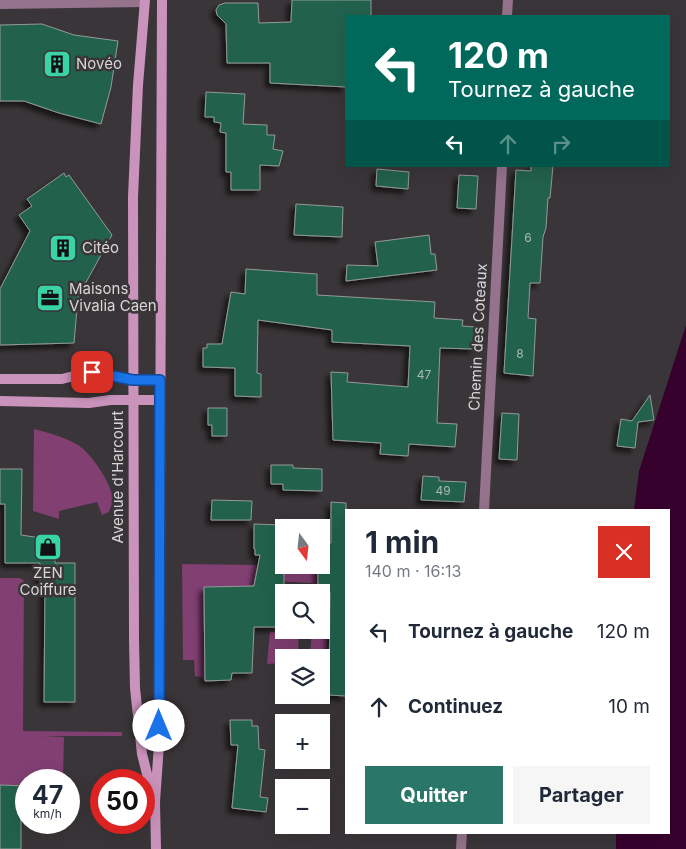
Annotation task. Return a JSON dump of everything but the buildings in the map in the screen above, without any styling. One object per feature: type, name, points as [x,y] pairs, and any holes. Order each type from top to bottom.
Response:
[{"type":"main road","name":"Avenue d'Harcourt","points":[[155,790],[159,744],[162,0]]},
{"type":"main road","name":"Avenue d'Harcourt","points":[[144,1],[133,196],[133,400],[135,688],[142,754],[146,769]]},
{"type":"main road","points":[[0,379],[62,379],[89,372],[133,380],[160,380]]},
{"type":"main road","points":[[0,401],[89,403],[110,400],[160,400]]},
{"type":"main road","name":"Avenue d'Harcourt","points":[[155,826],[156,849]]},
{"type":"street","points":[[507,15],[508,0]]},
{"type":"street","points":[[0,4],[144,1]]},
{"type":"street","name":"Chemin des Coteaux","points":[[484,509],[502,167]]},
{"type":"street","points":[[461,849],[462,834]]},
{"type":"shaded area","points":[[686,325],[686,849],[616,849],[616,834],[670,834],[670,509],[634,509],[639,471]]},
{"type":"shaded area","points":[[34,429],[68,440],[78,445],[89,455],[105,478],[112,493],[113,502],[109,512],[102,515],[97,502],[59,511],[59,519],[33,511]]},
{"type":"shaded area","points":[[182,564],[275,565],[275,574],[330,574],[329,584],[255,580],[254,586],[205,587],[205,681],[201,677],[195,676],[194,660],[183,660]]},
{"type":"shaded area","points":[[0,578],[20,578],[24,581],[23,731],[122,732],[122,736],[43,736],[64,737],[63,769],[15,769],[15,786],[0,785]]},
{"type":"shaded area","points":[[270,632],[275,632],[275,639],[299,639],[298,649],[275,649],[275,664],[267,664]]},
{"type":"shaded area","points":[[311,639],[327,639],[327,649],[310,649]]},
{"type":"place","name":"Novéo","points":[[57,64]]},
{"type":"place","name":"Citéo","points":[[63,248]]},
{"type":"place","name":"Maisons Vivalia Caen","points":[[50,298]]},
{"type":"place","name":"ZEN Coiffure","points":[[48,547]]},
{"type":"route","points":[[92,372],[133,380],[160,380],[159,726]]}]
